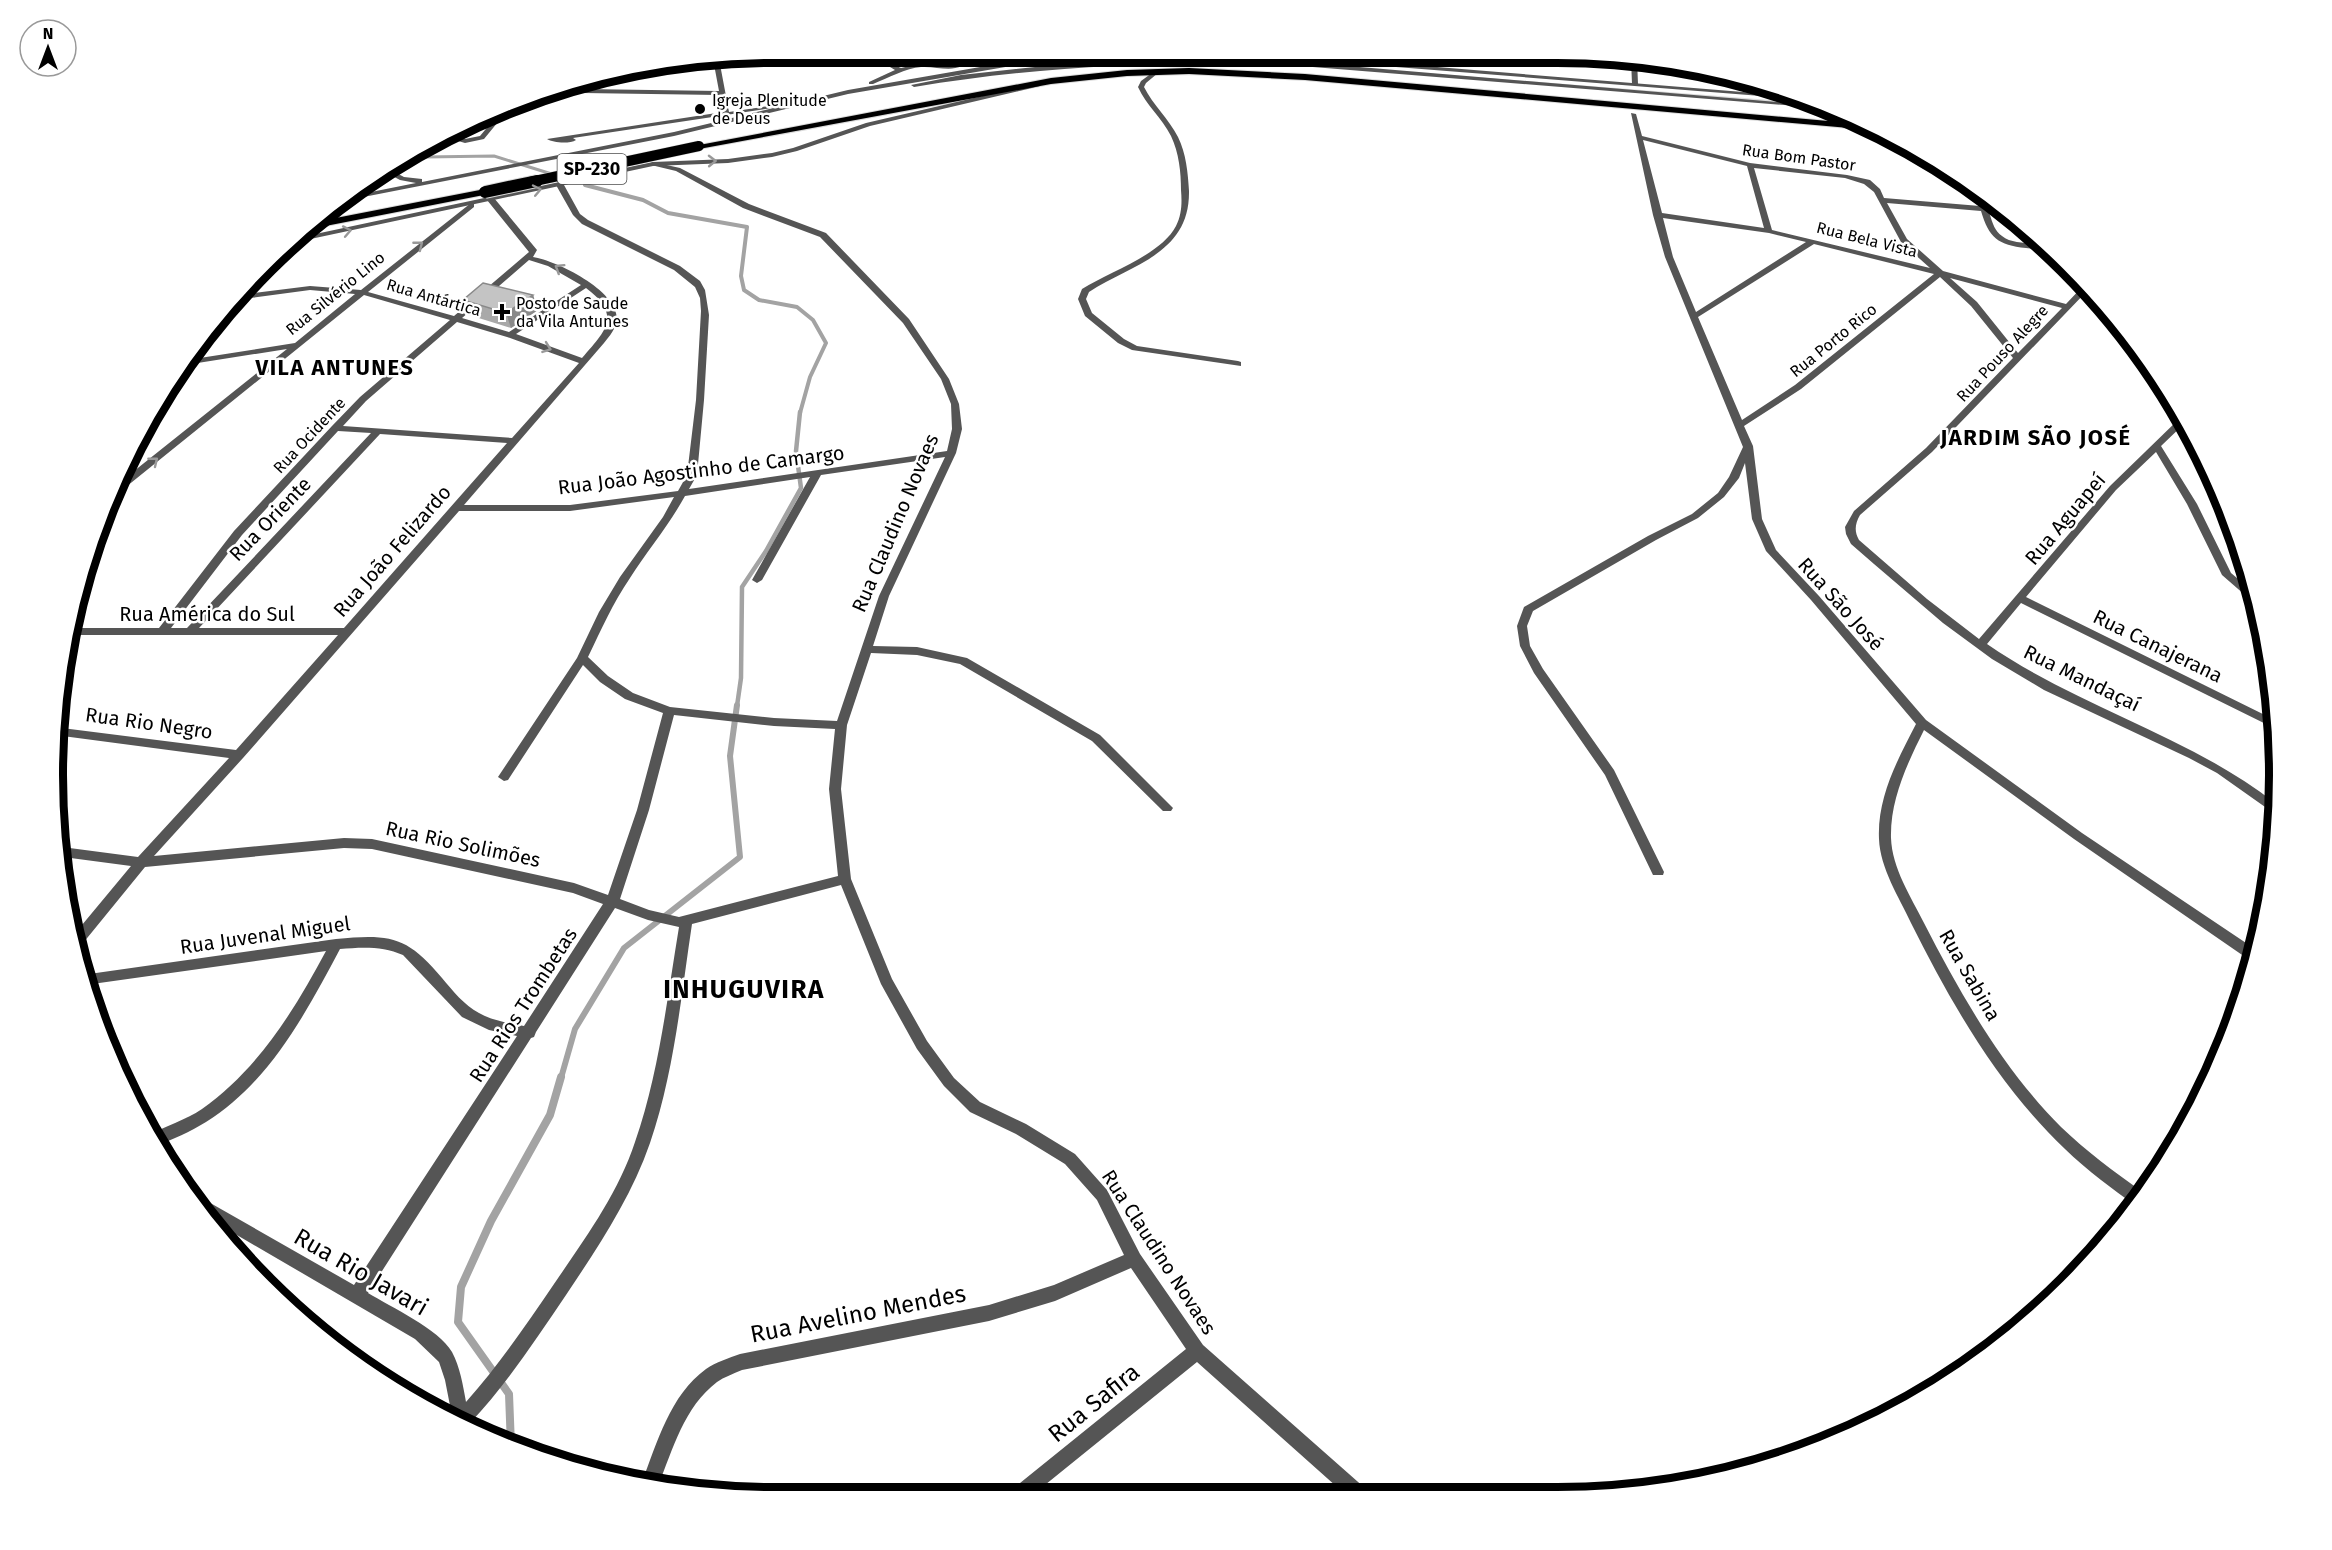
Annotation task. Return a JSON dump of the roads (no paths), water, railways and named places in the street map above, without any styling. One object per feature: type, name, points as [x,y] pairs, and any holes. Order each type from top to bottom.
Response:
[{"type":"highway","name":"SP-230","points":[[340,212],[485,187],[1024,76],[1072,69],[1174,65],[1290,69],[1831,118]]},
{"type":"highway","name":"SP-230","points":[[696,142],[1051,81],[1156,72],[1246,73],[1850,126]]},
{"type":"highway","points":[[1415,87],[1538,106],[1870,135]]},
{"type":"highway","points":[[1785,114],[1823,115]]},
{"type":"highway","name":"SP-230","points":[[318,230],[485,187]]},
{"type":"street","points":[[889,63],[902,71],[906,77],[921,79]]},
{"type":"street","points":[[921,63],[941,70],[938,75]]},
{"type":"street","points":[[316,232],[471,205],[485,187],[554,159],[848,93],[938,75],[1026,63]]},
{"type":"street","points":[[914,85],[1093,63]]},
{"type":"street","points":[[1288,63],[1798,105]]},
{"type":"street","points":[[1370,63],[1759,93]]},
{"type":"street","points":[[848,93],[911,66],[1015,64]]},
{"type":"street","points":[[717,66],[726,113]]},
{"type":"street","points":[[1634,68],[1635,84]]},
{"type":"street","points":[[1156,72],[1143,82],[1141,87],[1166,119],[1180,147],[1188,199],[1187,210],[1177,230],[1164,246],[1138,263],[1094,284],[1085,291],[1082,298],[1083,305],[1096,321],[1135,348],[1238,364]]},
{"type":"street","points":[[391,175],[402,179],[485,187],[560,185],[653,164],[728,161],[772,155],[795,150],[868,124],[1051,81]]},
{"type":"street","points":[[583,91],[722,93]]},
{"type":"street","points":[[566,137],[809,102]]},
{"type":"street","name":"Rua São José","points":[[1633,114],[1669,257],[1741,424],[1748,446],[1757,519],[1771,551],[1815,598],[1922,723],[2078,836],[2247,951]]},
{"type":"street","points":[[456,138],[465,141],[482,138],[497,120]]},
{"type":"street","points":[[550,139],[578,140],[608,131]]},
{"type":"street","name":"Rua Bom Pastor","points":[[1639,137],[1750,165],[1859,179],[1873,186],[1904,240],[1990,320],[2018,358]]},
{"type":"street","points":[[634,142],[653,164]]},
{"type":"street","points":[[593,151],[609,173]]},
{"type":"street","name":"Rua Claudino Novaes","points":[[653,164],[685,172],[720,194],[823,236],[906,321],[945,379],[955,404],[957,429],[951,453],[884,596],[841,725],[835,789],[845,879],[886,980],[922,1045],[949,1082],[975,1107],[1021,1129],[1070,1159],[1102,1195],[1134,1259],[1197,1351],[1351,1487]]},
{"type":"street","points":[[1750,165],[1769,231]]},
{"type":"street","points":[[383,180],[392,190]]},
{"type":"street","points":[[362,196],[435,182]]},
{"type":"street","points":[[504,777],[582,658],[604,612],[625,577],[683,494],[692,475],[696,446],[705,315],[702,293],[698,284],[689,276],[585,222],[577,215],[560,185]]},
{"type":"street","points":[[485,187],[533,250],[529,258]]},
{"type":"street","points":[[1882,200],[1984,209]]},
{"type":"street","name":"Rua Silvério Lino","points":[[126,482],[471,205]]},
{"type":"street","points":[[1983,205],[1988,226],[1998,238],[2033,246]]},
{"type":"street","name":"Rua Bela Vista","points":[[1657,215],[1769,231],[2066,306]]},
{"type":"street","points":[[1693,317],[1813,241]]},
{"type":"street","name":"Rua João Felizardo","points":[[82,935],[141,862],[239,755],[584,362],[609,329],[613,318],[610,308],[602,297],[547,261],[529,258]]},
{"type":"street","name":"Rua Ocidente","points":[[162,632],[238,533],[363,399],[529,258]]},
{"type":"street","name":"Rua Porto Rico","points":[[1741,424],[1761,414],[1798,387],[1940,273]]},
{"type":"street","points":[[510,335],[586,285]]},
{"type":"street","name":"Rua Antártica","points":[[249,296],[310,288],[361,292],[510,335],[584,362]]},
{"type":"street","name":"Rua Pouso Alegre","points":[[1855,542],[1849,533],[1849,524],[1857,513],[1929,450],[2080,293]]},
{"type":"street","points":[[196,361],[295,345]]},
{"type":"street","name":"Rua Aguapeí","points":[[1980,645],[2021,599],[2090,514],[2177,425]]},
{"type":"street","points":[[335,428],[513,441]]},
{"type":"street","name":"Rua Oriente","points":[[189,632],[378,432]]},
{"type":"street","points":[[2156,445],[2192,504],[2227,575],[2245,590]]},
{"type":"street","points":[[1658,872],[1610,773],[1538,670],[1525,646],[1522,626],[1528,609],[1695,516],[1721,495],[1734,478],[1748,446]]},
{"type":"street","name":"Rua João Agostinho de Camargo","points":[[454,508],[570,508],[683,494],[951,453]]},
{"type":"street","points":[[757,580],[812,475]]},
{"type":"street","name":"Rua Mandaçaí","points":[[1855,542],[1918,597],[1980,645],[2048,687],[2163,737],[2215,765],[2268,804]]},
{"type":"street","name":"Rua Canajerana","points":[[2021,599],[2266,720]]},
{"type":"street","name":"Rua América do Sul","points":[[78,631],[345,632]]},
{"type":"street","points":[[867,649],[917,651],[963,661],[1096,738],[1167,808]]},
{"type":"street","points":[[582,658],[604,679],[629,696],[669,711],[841,725]]},
{"type":"street","name":"Rua Rios Trombetas","points":[[357,1296],[529,1034],[613,900],[643,810],[669,711]]},
{"type":"street","name":"Rua Sabina","points":[[1922,723],[1899,768],[1887,806],[1885,841],[1895,874],[1929,944],[2008,1076],[2045,1121],[2097,1167],[2132,1194]]},
{"type":"street","name":"Rua Rio Negro","points":[[65,731],[239,755]]},
{"type":"street","name":"Rua Rio Solimões","points":[[68,853],[141,862],[344,843],[372,844],[574,888],[613,900],[648,915],[679,922]]},
{"type":"street","points":[[465,1416],[486,1394],[594,1240],[630,1174],[650,1121],[662,1065],[679,922],[845,879]]},
{"type":"street","name":"Rua Juvenal Miguel","points":[[93,979],[336,944],[368,942],[394,946],[415,956],[453,1000],[469,1014],[489,1024],[529,1034]]},
{"type":"street","points":[[161,1136],[206,1114],[241,1085],[274,1048],[307,1000],[336,944]]},
{"type":"street","name":"Rua Rio Javari","points":[[215,1214],[421,1333],[445,1356],[454,1380],[458,1413]]},
{"type":"street","name":"Rua Avelino Mendes","points":[[653,1476],[676,1421],[691,1395],[711,1376],[740,1362],[989,1312],[1056,1293],[1134,1259]]},
{"type":"street","name":"Rua Safira","points":[[1028,1487],[1197,1351]]},
{"type":"waterway","points":[[424,156],[494,156],[555,175]]},
{"type":"waterway","points":[[585,185],[643,200],[668,213],[747,227],[741,276],[744,290],[759,300],[797,307],[813,320],[826,343],[810,377],[800,413]]},
{"type":"waterway","points":[[737,706],[741,678],[742,587],[766,551],[801,488],[796,451],[800,412]]},
{"type":"waterway","points":[[561,1078],[575,1029],[624,948],[740,857],[730,756],[737,705]]},
{"type":"waterway","points":[[511,1436],[509,1394],[458,1322],[461,1287],[491,1221],[550,1115],[561,1077]]},
{"type":"place","name":"Igreja Plenitude de Deus","points":[[700,109]]},
{"type":"place","name":"Posto de Saude da Vila Antunes","points":[[502,312]]},
{"type":"district","name":"VILA ANTUNES","points":[[335,367]]},
{"type":"district","name":"JARDIM SÃO JOSÉ","points":[[2036,437]]},
{"type":"district","name":"INHUGUVIRA","points":[[744,989]]}]
